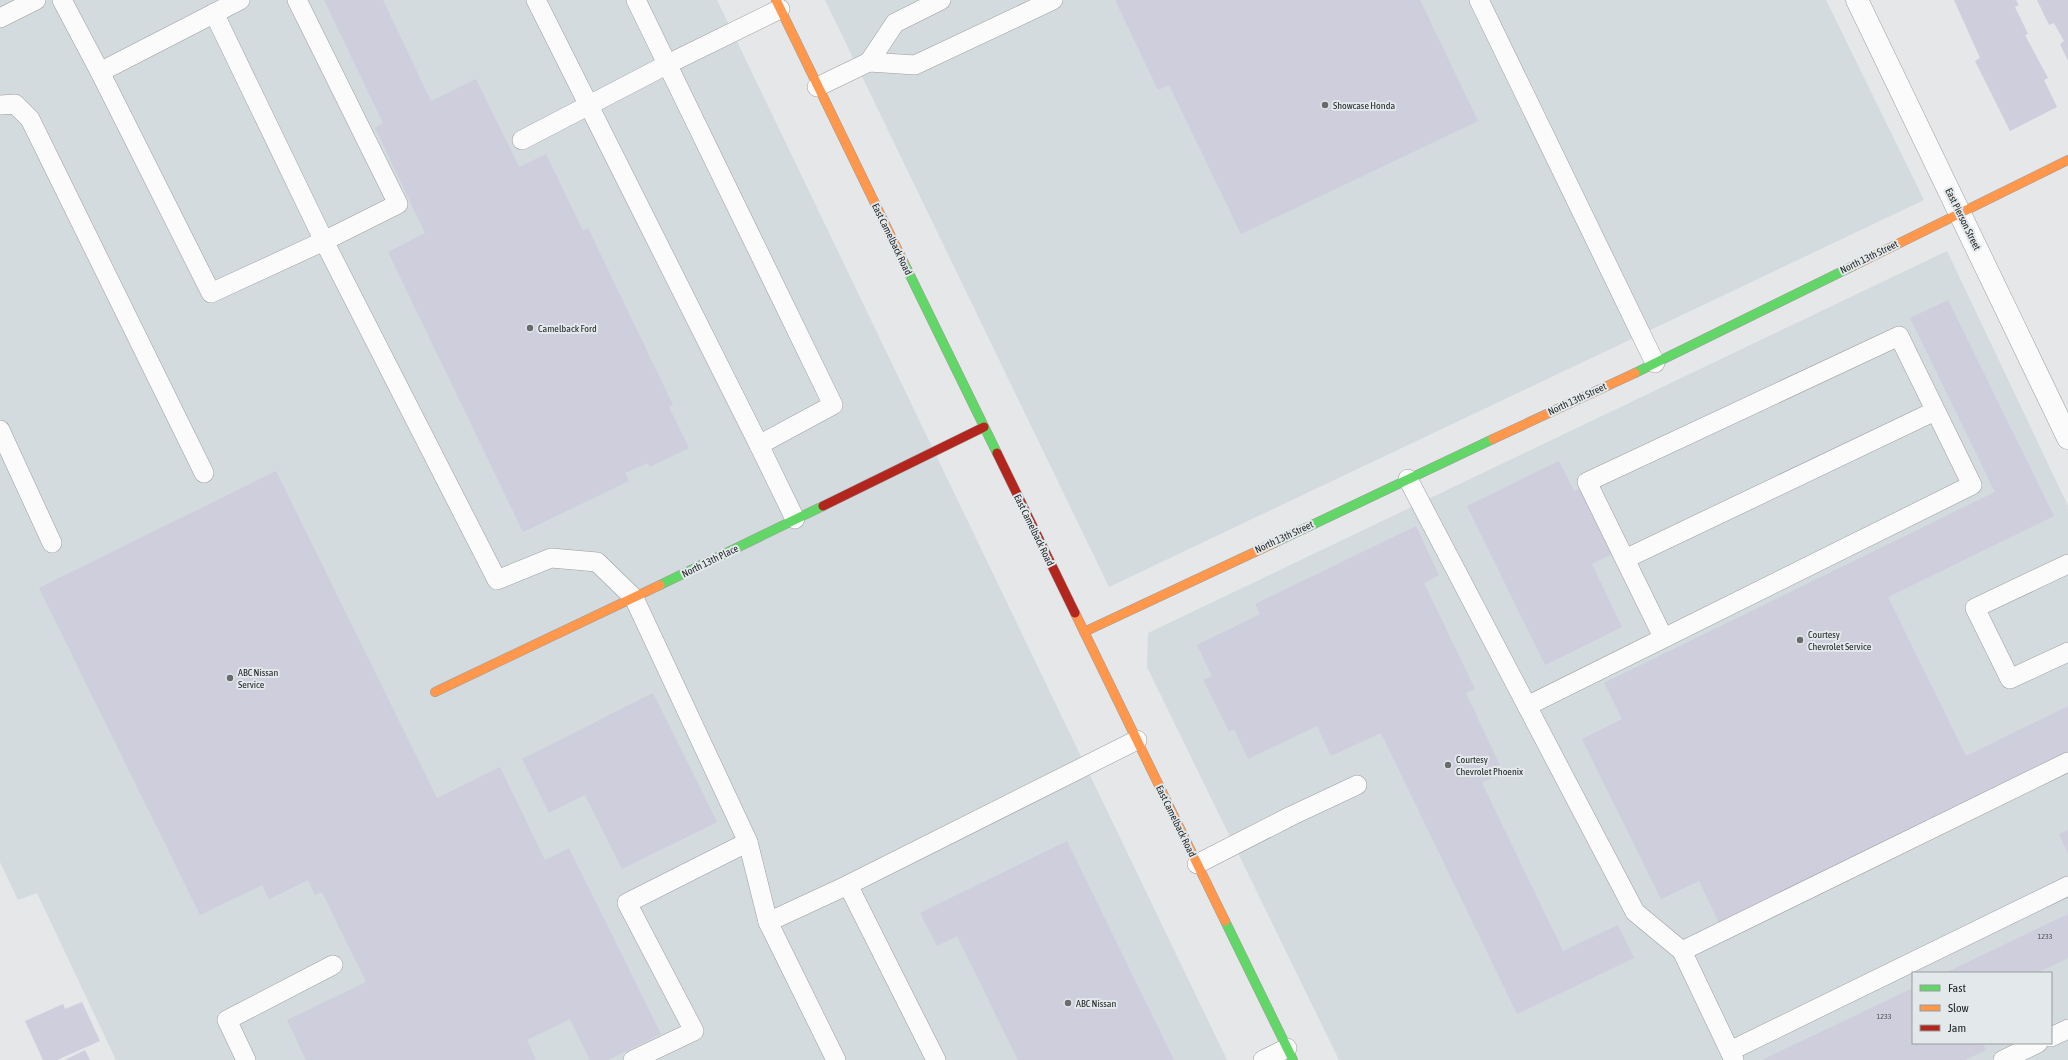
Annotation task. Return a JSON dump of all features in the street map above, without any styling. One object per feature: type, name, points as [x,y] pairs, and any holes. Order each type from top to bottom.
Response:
[{"type":"street","name":"East Pierson Street","points":[[1857,0],[2068,438]]},
{"type":"street","name":"East Camelback Road","points":[[778,4],[817,87],[1290,1054]]},
{"type":"street","name":"North 13th Street","points":[[1084,632],[1655,363],[2068,160]]},
{"type":"street","name":"North 13th Place","points":[[435,692],[634,598],[984,427]]},
{"type":"lane","points":[[0,18],[16,4],[36,0]]},
{"type":"lane","points":[[62,0],[100,72],[211,293],[324,241],[398,204],[297,0]]},
{"type":"lane","points":[[100,72],[240,0]]},
{"type":"lane","points":[[536,0],[795,519]]},
{"type":"lane","points":[[636,0],[833,405],[759,445]]},
{"type":"lane","points":[[869,62],[895,23],[941,0]]},
{"type":"lane","points":[[817,87],[869,62],[915,65],[1053,0]]},
{"type":"lane","points":[[1479,0],[1655,363]]},
{"type":"lane","points":[[522,140],[668,64],[778,4]]},
{"type":"lane","points":[[214,13],[324,241],[497,580],[551,558],[597,562],[634,598],[748,842],[768,922],[836,1060]]},
{"type":"lane","points":[[0,105],[15,104],[30,119],[204,473]]},
{"type":"lane","points":[[1527,706],[1663,637],[1972,485],[1899,336],[1587,482],[1663,637]]},
{"type":"lane","points":[[1625,559],[1935,411]]},
{"type":"lane","points":[[0,430],[52,543]]},
{"type":"lane","points":[[0,466],[19,470]]},
{"type":"lane","points":[[1408,479],[1635,912],[1682,951],[1732,1056],[2068,886]]},
{"type":"lane","points":[[2068,564],[1975,608],[2010,679],[2068,652]]},
{"type":"lane","points":[[768,922],[848,885],[1137,740]]},
{"type":"lane","points":[[1682,951],[2068,762]]},
{"type":"lane","points":[[1197,864],[1291,816],[1357,785]]},
{"type":"lane","points":[[633,1060],[694,1032],[627,903],[748,842]]},
{"type":"lane","points":[[848,885],[936,1060]]},
{"type":"lane","points":[[246,1060],[227,1020],[333,965]]},
{"type":"lane","points":[[2052,1037],[2068,1029]]},
{"type":"lane","points":[[2002,1060],[2036,1044]]},
{"type":"lane","points":[[1263,1060],[1290,1054]]},
{"type":"shaded area","points":[[0,0],[717,0],[1227,1060],[116,1060],[37,893],[18,900],[0,862]]},
{"type":"shaded area","points":[[825,0],[1826,0],[1924,200],[1109,587]]},
{"type":"shaded area","points":[[1947,251],[2068,506],[2068,1060],[1339,1060],[1147,667],[1148,633]]},
{"type":"building","name":"Camelback Ford","points":[[324,0],[383,0],[431,101],[476,79],[519,167],[546,154],[583,231],[588,228],[673,405],[669,407],[689,448],[650,467],[648,463],[625,473],[629,481],[523,532],[388,252],[425,233],[375,128],[383,123]]},
{"type":"building","name":"Showcase Honda","points":[[1115,0],[1420,0],[1478,121],[1241,234],[1169,85],[1158,90]]},
{"type":"building","points":[[1954,0],[2016,0],[2019,5],[2015,7],[2028,34],[2025,35],[2048,78],[2044,80],[2057,107],[2010,131],[1975,61],[1980,58]]},
{"type":"building","points":[[2037,0],[2068,0],[2068,61],[2060,44],[2064,41],[2054,23],[2049,25]]},
{"type":"building","name":"Courtesy Chevrolet Service","points":[[1948,300],[2054,516],[1888,597],[1966,756],[2068,706],[2068,755],[1720,925],[1699,881],[1661,899],[1582,739],[1622,719],[1604,683],[1995,492],[1910,318]]},
{"type":"building","points":[[1559,461],[1574,491],[1584,486],[1616,552],[1592,564],[1622,627],[1545,665],[1467,506]]},
{"type":"building","name":"ABC Nissan Service","points":[[276,471],[437,798],[500,767],[545,860],[569,848],[661,1034],[608,1060],[590,1060],[570,1019],[527,1040],[536,1060],[306,1060],[287,1020],[366,982],[322,892],[315,895],[308,880],[269,899],[262,885],[200,915],[39,588]]},
{"type":"building","name":"Courtesy Chevrolet Phoenix","points":[[1416,526],[1439,575],[1424,583],[1475,689],[1466,693],[1503,772],[1482,783],[1563,951],[1618,925],[1634,958],[1517,1014],[1381,733],[1331,756],[1317,726],[1248,759],[1234,729],[1229,732],[1203,680],[1212,676],[1197,645],[1260,614],[1255,604]]},
{"type":"building","points":[[653,693],[717,822],[622,869],[585,795],[549,813],[522,759]]},
{"type":"building","points":[[2068,830],[2068,853],[2059,834]]},
{"type":"building","name":"ABC Nissan","points":[[1067,841],[1174,1060],[1018,1060],[957,936],[937,946],[920,913]]},
{"type":"building","points":[[2068,914],[2068,958],[2039,972],[1947,972]]},
{"type":"building","points":[[1912,988],[1912,1044],[1983,1044],[1986,1050],[1965,1060],[1762,1060]]},
{"type":"building","points":[[82,1002],[100,1041],[57,1060],[43,1060],[25,1021],[63,1004],[65,1009]]},
{"type":"building","points":[[85,1050],[90,1060],[65,1060]]},
{"type":"traffic: fast","points":[[904,263],[997,453]]},
{"type":"traffic: fast","points":[[1635,373],[1853,266]]},
{"type":"traffic: fast","points":[[1274,543],[1493,439]]},
{"type":"traffic: fast","points":[[660,585],[823,506]]},
{"type":"traffic: fast","points":[[1225,921],[1293,1060]]},
{"type":"traffic: slow","points":[[776,0],[904,263]]},
{"type":"traffic: slow","points":[[1853,266],[2068,160]]},
{"type":"traffic: slow","points":[[1493,439],[1635,373]]},
{"type":"traffic: slow","points":[[1084,632],[1274,543]]},
{"type":"traffic: slow","points":[[435,692],[660,585]]},
{"type":"traffic: slow","points":[[1075,613],[1225,921]]},
{"type":"traffic: jam","points":[[823,506],[984,427]]},
{"type":"traffic: jam","points":[[997,453],[1075,613]]},
{"type":"place","name":"Showcase Honda","points":[[1325,105]]},
{"type":"place","name":"Camelback Ford","points":[[530,328]]},
{"type":"place","name":"Courtesy Chevrolet Service","points":[[1800,640]]},
{"type":"place","name":"ABC Nissan Service","points":[[230,678]]},
{"type":"place","name":"Courtesy Chevrolet Phoenix","points":[[1448,765]]},
{"type":"place","name":"ABC Nissan","points":[[1068,1003]]}]
